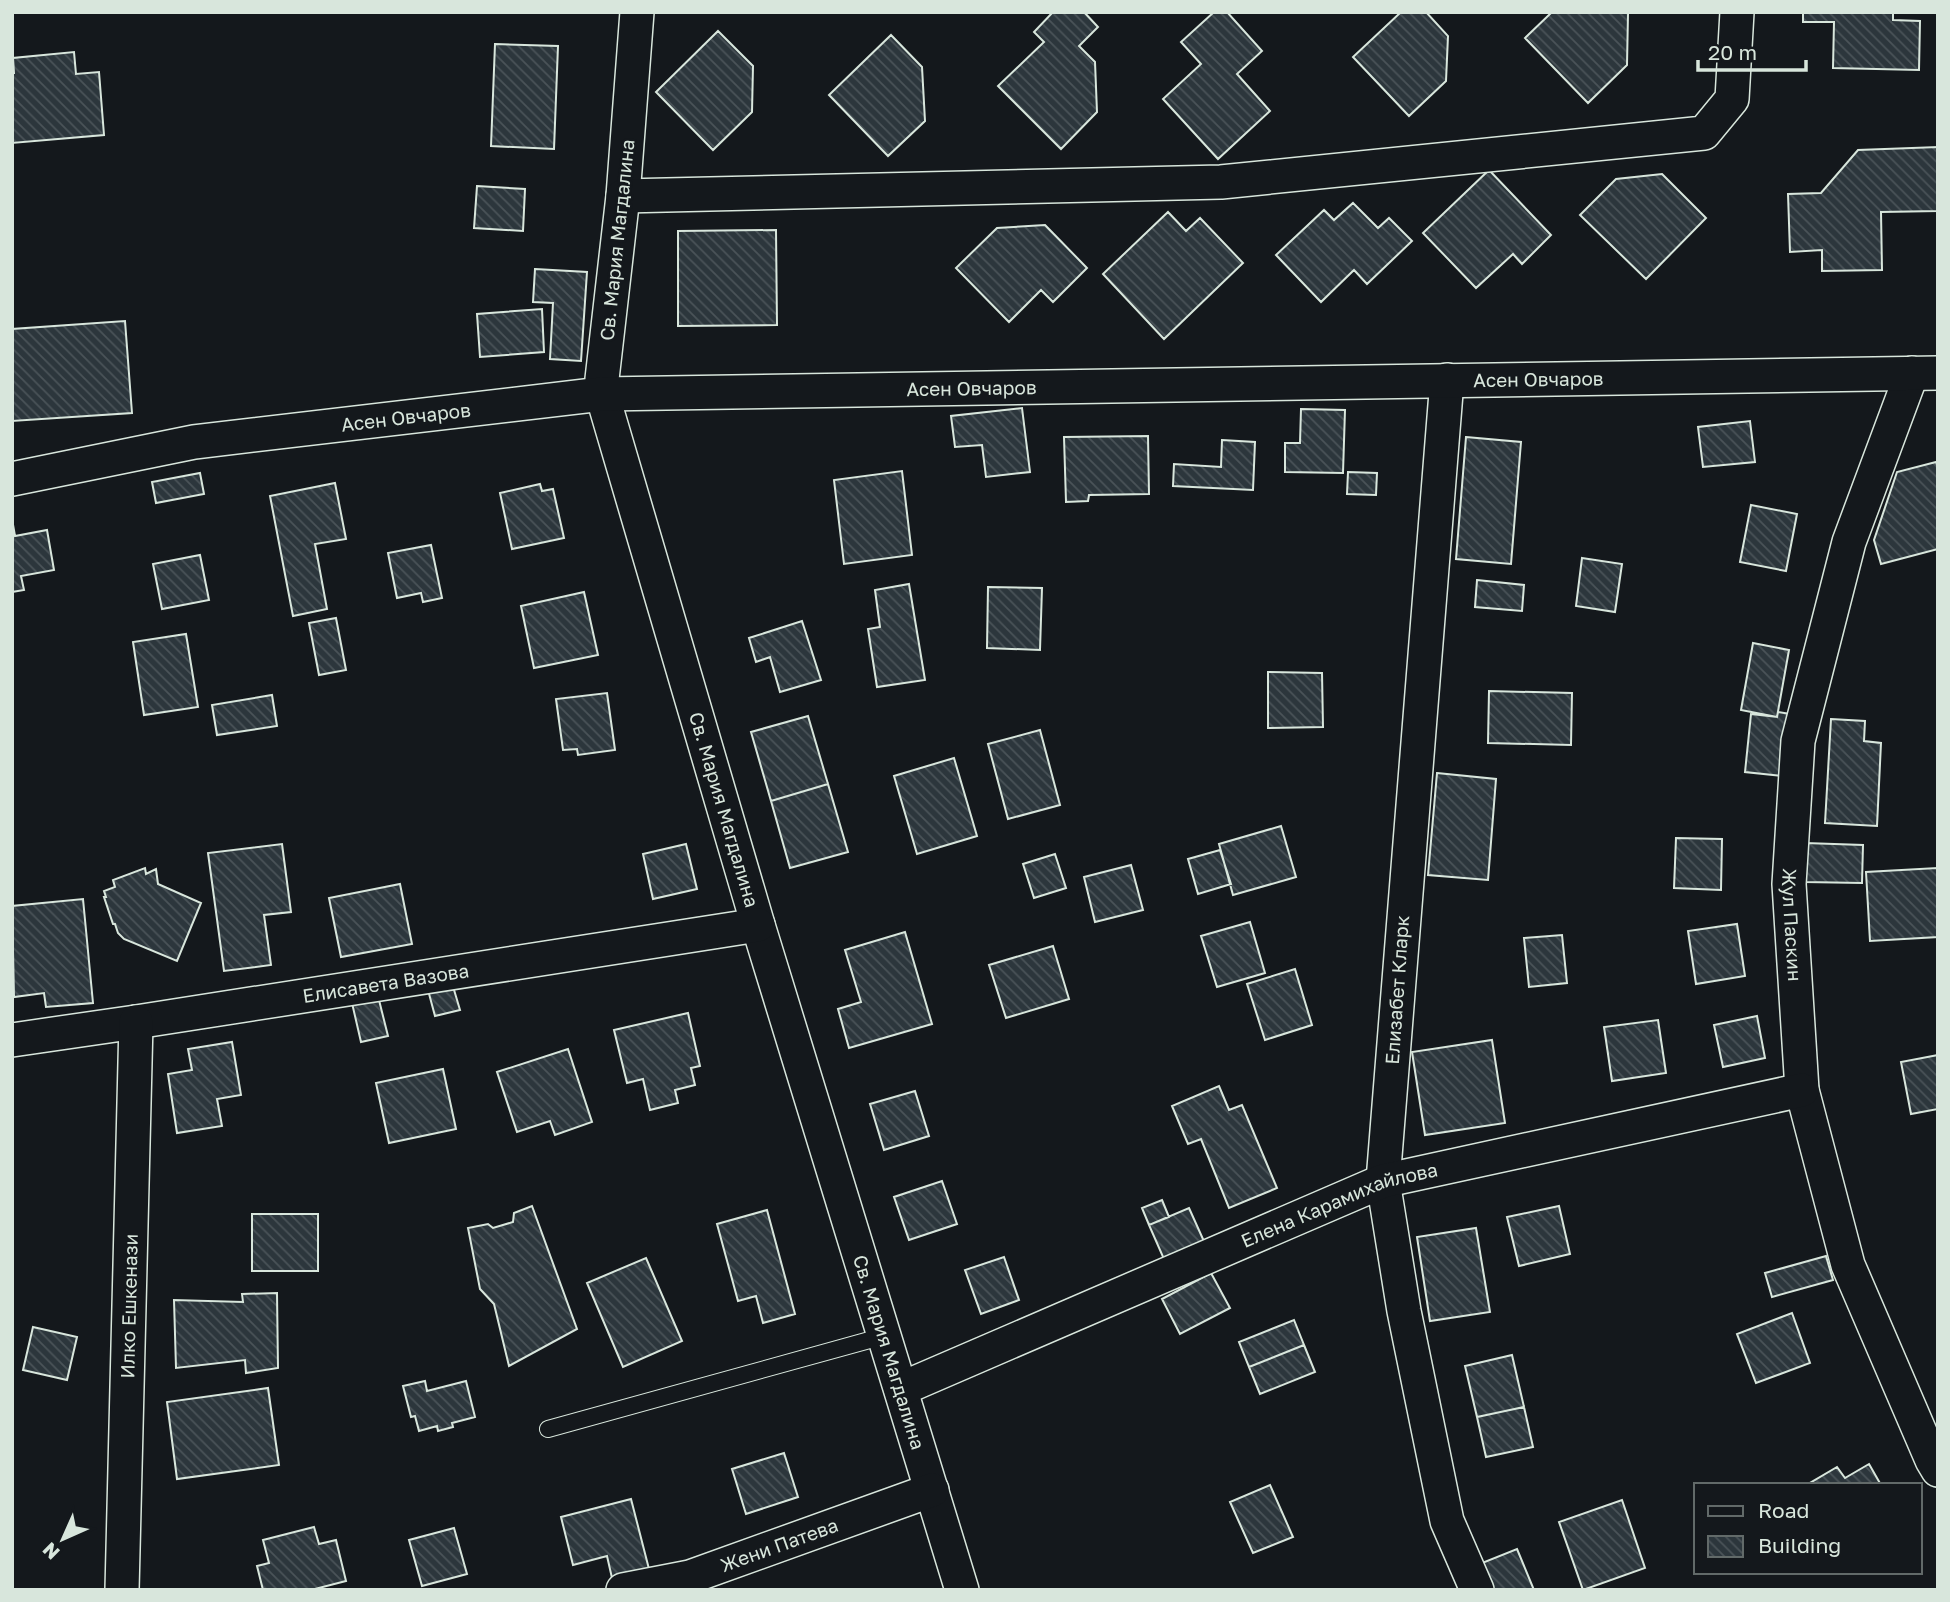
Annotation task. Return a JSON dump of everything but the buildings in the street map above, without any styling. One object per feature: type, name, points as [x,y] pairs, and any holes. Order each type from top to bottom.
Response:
[{"type":"street","name":"Св. Мария Магдалина","points":[[637,12],[623,197],[602,394],[758,925],[962,1590]]},
{"type":"street","points":[[623,197],[1221,182],[1704,133],[1732,99],[1737,12]]},
{"type":"street","name":"Асен Овчаров","points":[[12,479],[194,442],[602,394],[1925,373]]},
{"type":"street","name":"Жул Паскин","points":[[1925,373],[1849,542],[1798,740],[1789,884],[1802,1090],[1848,1265],[1938,1470]]},
{"type":"street","name":"Елизабет Кларк","points":[[1447,380],[1383,1181],[1404,1311],[1447,1521],[1477,1590]]},
{"type":"street","name":"Елисавета Вазова","points":[[12,1040],[758,925]]},
{"type":"street","name":"Илко Ешкенази","points":[[122,1590],[136,1023]]},
{"type":"street","name":"Елена Карамихайлова","points":[[901,1389],[1383,1181],[1802,1090]]},
{"type":"street","name":"Жени Патева","points":[[623,1590],[690,1577],[932,1490]]},
{"type":"lane","points":[[548,1429],[884,1336]]}]
